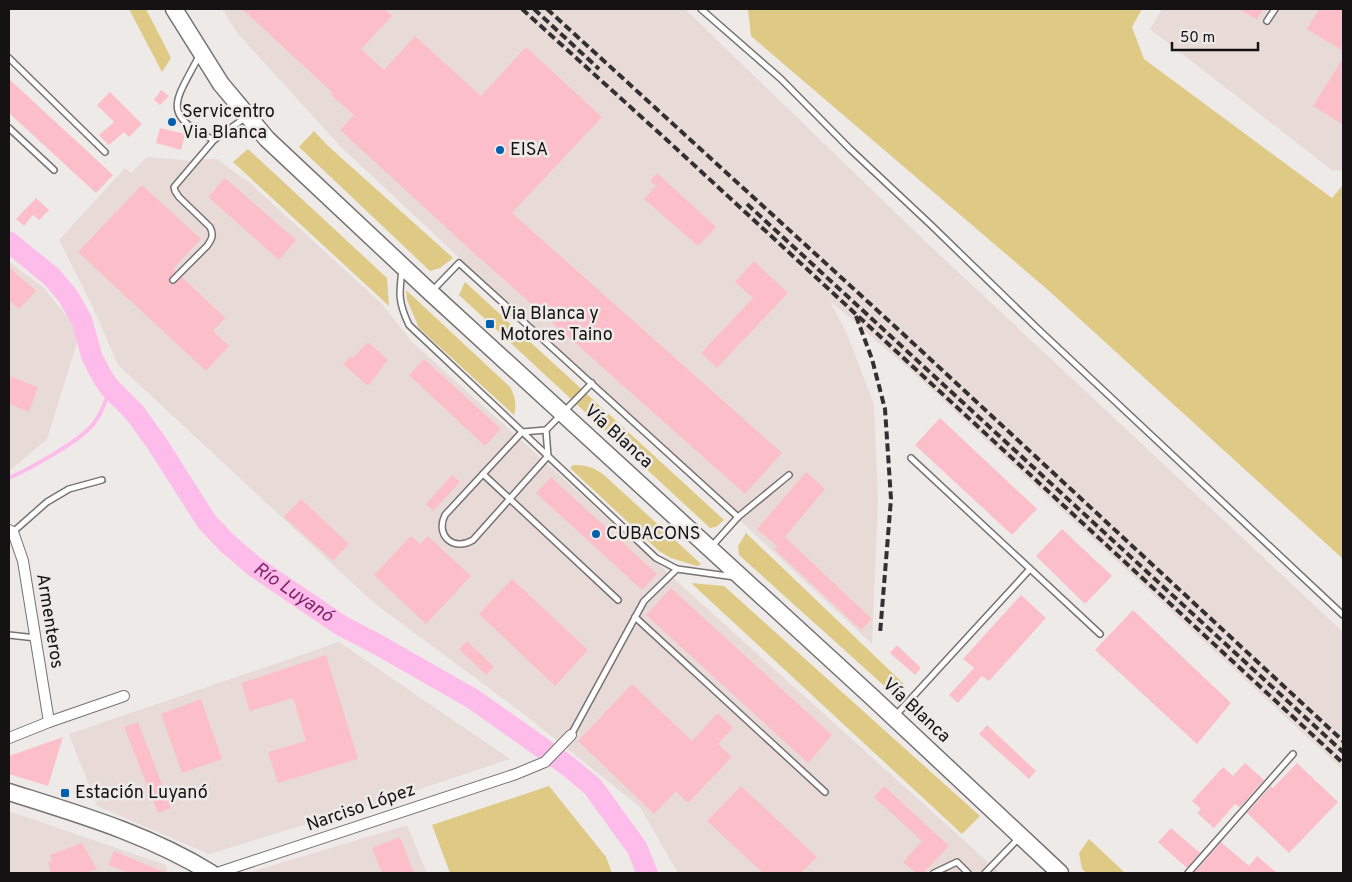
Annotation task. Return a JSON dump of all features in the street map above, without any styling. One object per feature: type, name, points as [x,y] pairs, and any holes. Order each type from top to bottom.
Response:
[{"type":"main road","name":"Vía Blanca","points":[[174,9],[200,54],[221,84],[267,139],[430,292],[710,548],[1060,873]]},
{"type":"main road","points":[[9,792],[121,828],[186,858],[210,873]]},
{"type":"street","name":"Armenteros","points":[[11,531],[23,561],[49,722]]},
{"type":"street","points":[[9,738],[124,696]]},
{"type":"street","name":"Narciso López","points":[[217,873],[516,774],[544,762],[571,735]]},
{"type":"lane","points":[[701,9],[781,79],[850,149],[1038,329],[1343,615]]},
{"type":"lane","points":[[1267,21],[1275,9]]},
{"type":"lane","points":[[200,54],[181,91],[177,105],[178,114],[185,123],[214,140]]},
{"type":"lane","points":[[9,58],[105,152]]},
{"type":"lane","points":[[173,280],[212,239],[213,233],[210,227],[179,197],[174,191],[174,187],[214,140],[247,116]]},
{"type":"lane","points":[[9,128],[54,170]]},
{"type":"lane","points":[[430,292],[458,264],[738,517]]},
{"type":"lane","points":[[403,267],[399,294],[401,310],[409,325],[656,558],[677,569],[742,578]]},
{"type":"lane","points":[[546,430],[548,456],[473,540],[461,545],[455,544],[446,537],[441,526],[445,515],[522,432],[546,430],[592,384]]},
{"type":"lane","points":[[911,458],[1100,634]]},
{"type":"lane","points":[[484,474],[618,600]]},
{"type":"lane","points":[[710,548],[738,517],[789,475]]},
{"type":"lane","points":[[11,531],[47,502],[68,489],[102,480]]},
{"type":"lane","points":[[571,735],[644,601],[677,569]]},
{"type":"lane","points":[[894,718],[1030,570]]},
{"type":"lane","points":[[635,617],[825,792]]},
{"type":"lane","points":[[9,635],[36,638]]},
{"type":"lane","points":[[1188,873],[1293,754]]},
{"type":"lane","points":[[985,873],[1021,836]]},
{"type":"lane","points":[[934,873],[957,862],[968,873]]},
{"type":"shaded area","points":[[129,9],[146,9],[171,58],[162,72]]},
{"type":"shaded area","points":[[222,9],[685,9],[926,242],[1343,632],[1343,770],[908,368],[830,301],[848,336],[874,405],[878,501],[872,644],[341,147],[238,34]]},
{"type":"shaded area","points":[[748,9],[1142,9],[1132,27],[1144,59],[1332,198],[1343,185],[1343,559],[1048,290],[751,36]]},
{"type":"shaded area","points":[[1162,9],[1343,9],[1343,170],[1333,171],[1150,29]]},
{"type":"shaded area","points":[[314,131],[327,145],[453,258],[440,268],[430,271],[299,147]]},
{"type":"shaded area","points":[[248,149],[387,278],[389,306],[233,162]]},
{"type":"shaded area","points":[[147,157],[193,161],[217,159],[251,184],[383,305],[410,340],[1000,873],[678,873],[640,807],[525,715],[374,603],[118,365],[91,303],[59,240],[125,168],[131,173]]},
{"type":"shaded area","points":[[9,262],[43,287],[80,333],[47,439],[9,471]]},
{"type":"shaded area","points":[[465,282],[724,520],[716,527],[710,528],[459,295]]},
{"type":"shaded area","points":[[406,290],[510,387],[515,401],[514,415],[419,328],[407,300]]},
{"type":"shaded area","points":[[573,465],[589,467],[604,475],[701,564],[697,566],[671,558],[659,551],[570,468]]},
{"type":"shaded area","points":[[746,533],[905,685],[891,692],[739,555],[738,546]]},
{"type":"shaded area","points":[[691,583],[724,586],[980,816],[962,834]]},
{"type":"shaded area","points":[[339,642],[510,759],[387,800],[209,854],[97,806],[69,734]]},
{"type":"shaded area","points":[[549,786],[606,857],[612,873],[450,873],[432,825]]},
{"type":"shaded area","points":[[9,811],[166,865],[168,873],[9,873]]},
{"type":"shaded area","points":[[407,825],[427,873],[250,873],[251,872]]},
{"type":"shaded area","points":[[1089,839],[1126,873],[1087,873],[1082,869],[1079,853]]},
{"type":"building","points":[[242,9],[384,9],[392,16],[361,49],[384,70],[415,36],[481,96],[526,47],[602,117],[512,213],[782,453],[745,494],[475,254],[340,130],[354,115],[331,95],[333,93]]},
{"type":"building","points":[[1239,9],[1263,9],[1257,20]]},
{"type":"building","points":[[1319,9],[1343,9],[1343,51],[1307,29]]},
{"type":"building","points":[[1343,58],[1343,125],[1313,106]]},
{"type":"building","points":[[9,79],[113,175],[96,193],[9,113]]},
{"type":"building","points":[[161,90],[169,96],[160,105],[154,100]]},
{"type":"building","points":[[110,92],[142,124],[129,137],[124,132],[109,145],[99,135],[114,122],[97,105]]},
{"type":"building","points":[[160,128],[185,134],[181,150],[156,143]]},
{"type":"building","points":[[657,173],[716,227],[698,246],[644,199],[656,186],[650,181]]},
{"type":"building","points":[[225,178],[296,240],[279,260],[208,197]]},
{"type":"building","points":[[142,185],[201,239],[174,268],[175,271],[169,281],[174,284],[182,277],[225,318],[213,331],[229,346],[206,371],[78,252]]},
{"type":"building","points":[[36,198],[49,210],[39,220],[33,215],[24,226],[16,219]]},
{"type":"building","points":[[754,261],[788,293],[717,368],[701,353],[753,298],[735,282]]},
{"type":"building","points":[[9,267],[36,291],[19,309],[9,300]]},
{"type":"building","points":[[368,342],[388,360],[368,386],[343,364],[351,356],[353,358]]},
{"type":"building","points":[[424,359],[501,429],[485,446],[409,375]]},
{"type":"building","points":[[9,376],[38,387],[29,412],[9,404]]},
{"type":"building","points":[[940,418],[1037,509],[1012,535],[915,445]]},
{"type":"building","points":[[806,472],[825,489],[785,537],[872,619],[861,630],[774,549],[777,546],[757,529]]},
{"type":"building","points":[[452,475],[460,482],[433,511],[426,504]]},
{"type":"building","name":"CUBACONS","points":[[551,477],[657,574],[642,590],[536,493]]},
{"type":"building","points":[[301,499],[349,544],[333,561],[284,517]]},
{"type":"building","points":[[1062,529],[1112,576],[1085,604],[1036,556]]},
{"type":"building","points":[[411,536],[420,544],[428,536],[471,576],[426,624],[374,575]]},
{"type":"building","points":[[512,579],[588,650],[555,686],[479,614]]},
{"type":"building","points":[[671,588],[832,735],[808,763],[646,615]]},
{"type":"building","points":[[1021,595],[1046,618],[989,681],[982,676],[958,703],[949,695],[974,668],[963,659]]},
{"type":"building","points":[[1133,610],[1231,703],[1197,744],[1095,650]]},
{"type":"building","points":[[467,641],[494,667],[486,675],[459,649]]},
{"type":"building","points":[[897,645],[921,668],[915,675],[890,653]]},
{"type":"building","points":[[326,655],[358,759],[278,783],[268,752],[306,741],[293,698],[250,711],[241,683]]},
{"type":"building","points":[[632,684],[692,741],[718,713],[733,728],[718,744],[732,757],[688,803],[676,791],[654,814],[578,741]]},
{"type":"building","points":[[201,699],[222,759],[182,773],[161,714]]},
{"type":"building","points":[[138,722],[171,808],[158,813],[124,727]]},
{"type":"building","points":[[987,725],[1036,771],[1029,779],[979,734]]},
{"type":"building","points":[[63,737],[48,786],[9,774],[9,756]]},
{"type":"building","points":[[1245,763],[1264,780],[1240,807],[1235,804],[1214,828],[1197,813],[1201,809],[1192,801],[1223,767],[1233,776]]},
{"type":"building","points":[[1297,763],[1338,802],[1289,853],[1247,813],[1271,786],[1273,788]]},
{"type":"building","points":[[741,786],[817,857],[801,873],[763,873],[707,821]]},
{"type":"building","points":[[884,786],[949,846],[923,873],[916,873],[903,862],[922,841],[874,797]]},
{"type":"building","points":[[1171,828],[1200,853],[1187,868],[1158,842]]},
{"type":"building","points":[[400,837],[414,873],[382,873],[372,848]]},
{"type":"building","points":[[1221,842],[1249,866],[1257,856],[1277,873],[1194,873]]},
{"type":"building","points":[[82,843],[97,869],[87,873],[51,873],[48,862],[52,861],[50,855]]},
{"type":"building","points":[[114,851],[166,873],[129,873],[108,865]]},
{"type":"waterway","name":"Río Luyanó","points":[[9,242],[52,277],[68,296],[82,321],[92,357],[103,378],[110,388],[135,413],[156,442],[207,522],[227,543],[255,567],[342,626],[473,699],[568,766],[593,787],[637,848],[647,873]]},
{"type":"waterway","points":[[9,478],[54,454],[87,430],[99,415],[110,388]]},
{"type":"railway","points":[[522,9],[668,141],[1343,763]]},
{"type":"railway","points":[[534,9],[599,69]]},
{"type":"railway","points":[[547,9],[901,332],[1343,741]]},
{"type":"railway","points":[[747,204],[1343,752]]},
{"type":"railway","points":[[856,316],[872,359],[885,409],[891,499],[880,634]]},
{"type":"place","name":"Servicentro Via Blanca","points":[[172,122]]},
{"type":"place","name":"EISA","points":[[500,150]]},
{"type":"place","name":"Via Blanca y Motores Taino","points":[[490,324]]},
{"type":"place","name":"CUBACONS","points":[[596,534]]},
{"type":"place","name":"Estación Luyanó","points":[[65,793]]}]
